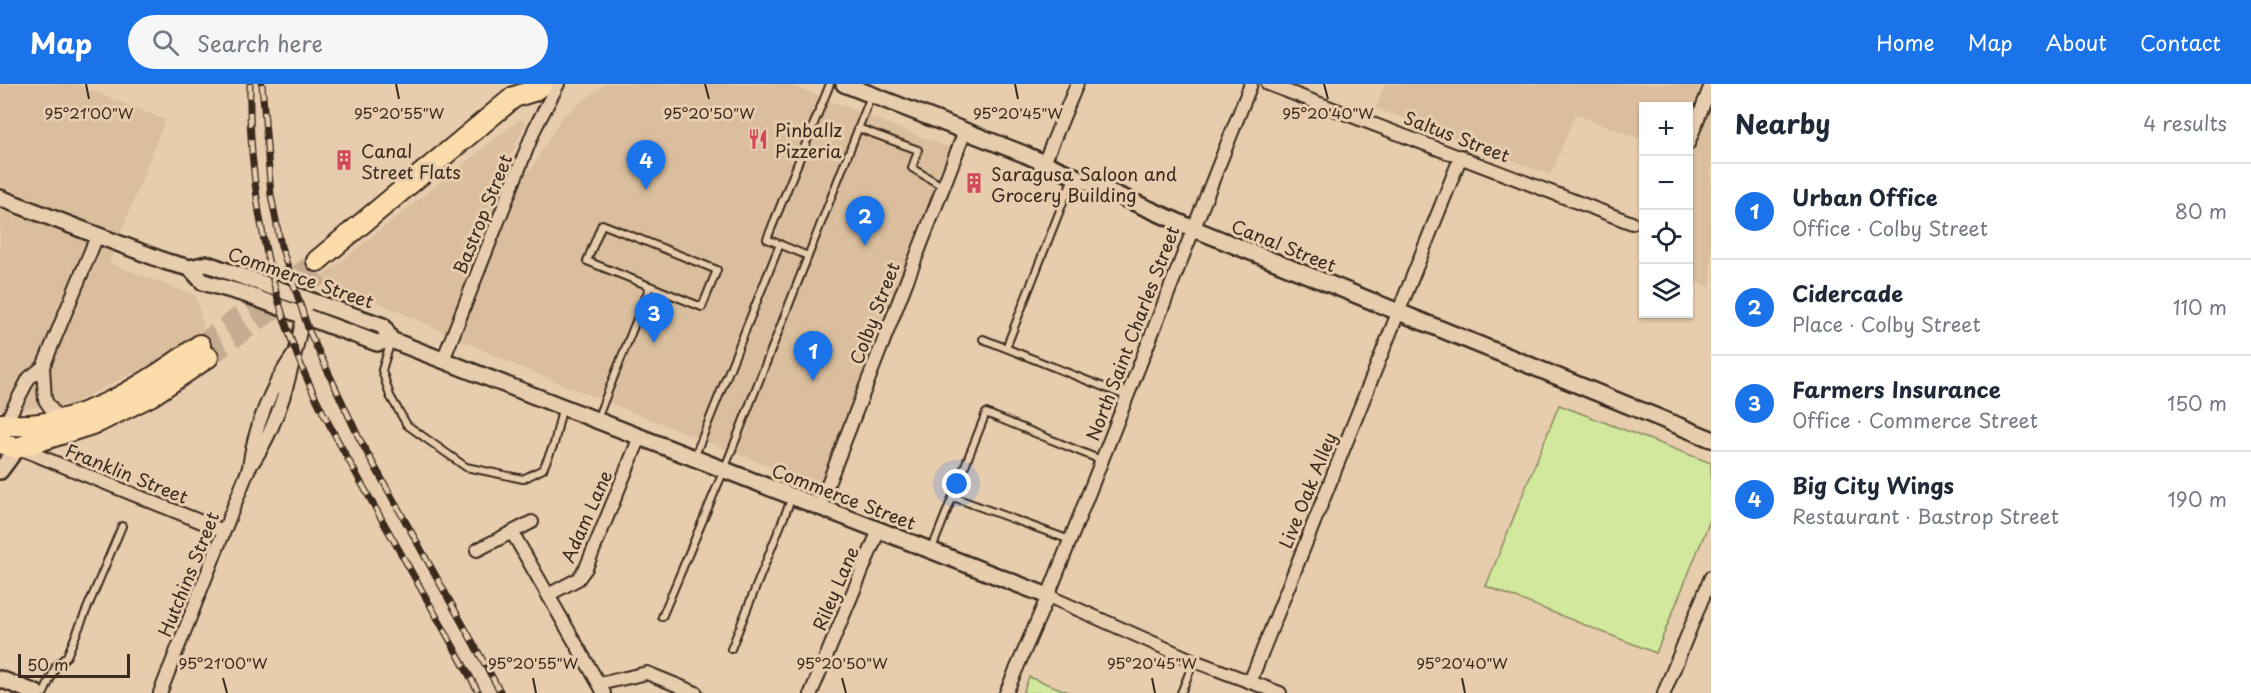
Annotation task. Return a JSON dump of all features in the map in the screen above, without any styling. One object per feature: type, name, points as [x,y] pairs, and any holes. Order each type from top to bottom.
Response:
[{"type":"main road","points":[[321,266],[522,107],[538,88]]},
{"type":"main road","points":[[204,351],[152,395],[98,422],[6,435],[65,418],[127,391],[204,351]]},
{"type":"street","name":"Bastrop Street","points":[[443,360],[536,128],[558,84]]},
{"type":"street","name":"Canal Street","points":[[844,84],[1044,163],[1192,228],[1711,439]]},
{"type":"street","points":[[1044,163],[1077,84]]},
{"type":"street","name":"North Saint Charles Street","points":[[1006,693],[1048,596],[1251,84]]},
{"type":"street","name":"Saltus Street","points":[[1268,84],[1632,223]]},
{"type":"street","points":[[1693,133],[1711,85]]},
{"type":"street","name":"Colby Street","points":[[819,507],[965,131]]},
{"type":"street","name":"Live Oak Alley","points":[[1250,682],[1396,312],[1461,156]]},
{"type":"street","name":"Commerce Street","points":[[0,198],[97,236],[190,268],[203,282],[245,294],[376,343],[392,340],[1048,596],[1194,661],[1280,693]]},
{"type":"street","points":[[65,418],[54,413],[45,400],[43,367],[97,236]]},
{"type":"street","name":"Commerce Street","points":[[190,268],[207,264],[307,299],[382,326],[392,340]]},
{"type":"street","name":"Hutchins Street","points":[[160,693],[249,468],[264,447],[292,375],[307,299]]},
{"type":"street","points":[[0,471],[6,435],[29,378],[43,367]]},
{"type":"street","name":"Franklin Street","points":[[6,435],[224,531]]},
{"type":"street","name":"Adam Lane","points":[[548,595],[578,579],[586,568],[640,437]]},
{"type":"street","points":[[477,550],[532,522]]},
{"type":"street","name":"Riley Lane","points":[[810,693],[879,530]]},
{"type":"street","points":[[512,532],[602,689],[647,673],[696,693]]},
{"type":"street","points":[[1664,693],[1711,577]]},
{"type":"street","points":[[0,679],[36,693]]},
{"type":"lane","points":[[808,256],[767,239],[830,84]]},
{"type":"lane","points":[[662,616],[724,470],[871,95]]},
{"type":"lane","points":[[858,128],[918,150],[912,168],[942,186]]},
{"type":"lane","points":[[1006,348],[1073,177]]},
{"type":"lane","points":[[602,224],[717,270],[702,307],[650,286],[587,261],[602,224]]},
{"type":"lane","points":[[693,458],[780,244]]},
{"type":"lane","points":[[596,420],[650,286]]},
{"type":"lane","points":[[983,339],[1126,396]]},
{"type":"lane","points":[[392,340],[382,370],[390,396],[407,425],[466,467],[523,479],[543,469],[554,444],[563,407]]},
{"type":"lane","points":[[931,551],[986,413],[1101,460]]},
{"type":"lane","points":[[731,649],[792,497]]},
{"type":"lane","points":[[953,497],[1070,540]]},
{"type":"lane","points":[[44,693],[56,666],[67,656],[122,526]]},
{"type":"lane","points":[[1181,693],[1194,661]]},
{"type":"shaded area","points":[[0,84],[75,84],[165,120],[109,263],[196,296],[204,331],[176,351],[69,405],[0,410]]},
{"type":"shaded area","points":[[605,84],[788,84],[949,148],[820,486],[524,369],[394,309],[319,279],[520,119],[524,120],[525,125],[508,161],[531,170],[561,118]]},
{"type":"shaded area","points":[[1385,84],[1711,84],[1711,288],[1693,281],[1693,102],[1639,102],[1639,138],[1575,114],[1551,175],[1376,108]]},
{"type":"green space","points":[[1559,405],[1711,463],[1711,518],[1656,653],[1486,586]]},
{"type":"green space","points":[[1029,677],[1071,693],[1023,693]]},
{"type":"tunnel","points":[[200,345],[317,261]]},
{"type":"tunnel","points":[[208,357],[325,271]]},
{"type":"railway","points":[[250,84],[252,147],[259,213],[272,278],[291,339],[328,422],[479,693]]},
{"type":"railway","points":[[262,84],[271,195],[281,246],[309,331],[359,438],[501,693]]},
{"type":"place","name":"Pinballz Pizzeria","points":[[758,139]]},
{"type":"place","name":"Canal Street Flats","points":[[344,160]]},
{"type":"place","name":"Saragusa Saloon and Grocery Building","points":[[974,183]]},
{"type":"place","name":"Big City Wings","points":[[646,190]]},
{"type":"place","name":"Cidercade","points":[[865,246]]},
{"type":"place","name":"Farmers Insurance","points":[[654,343]]},
{"type":"place","name":"Urban Office","points":[[813,381]]}]
